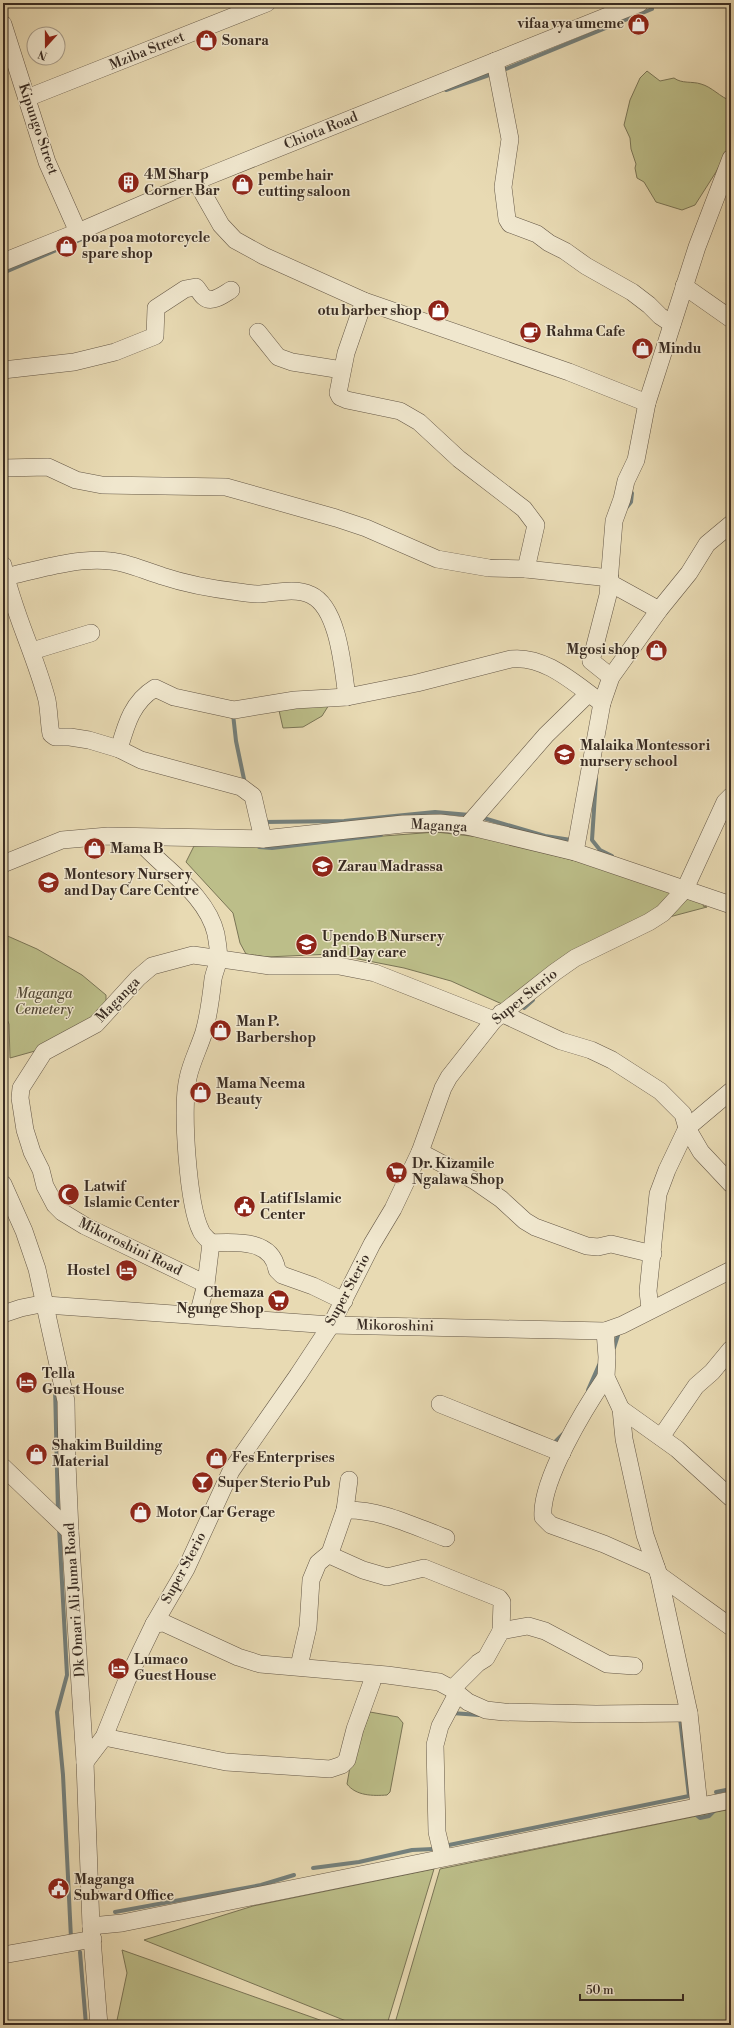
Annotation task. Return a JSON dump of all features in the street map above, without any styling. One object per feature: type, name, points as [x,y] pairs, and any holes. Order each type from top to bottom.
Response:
[{"type":"street","name":"Mziba Street","points":[[26,98],[266,3]]},
{"type":"street","name":"Chiota Road","points":[[3,262],[78,232],[196,181],[640,3]]},
{"type":"street","name":"Kipungo Street","points":[[3,24],[47,162],[78,232]]},
{"type":"street","points":[[495,61],[510,139],[503,188],[507,219],[510,224],[537,234],[586,266],[632,292],[660,316],[672,324]]},
{"type":"street","points":[[575,852],[590,695],[591,661],[608,595],[614,521],[622,499],[626,481],[636,460],[646,403],[702,234],[731,158]]},
{"type":"street","points":[[196,181],[220,225],[235,240],[264,256],[364,301],[569,372],[646,403]]},
{"type":"street","points":[[684,286],[731,319]]},
{"type":"street","points":[[3,370],[56,366],[115,352],[155,336],[156,330],[154,311],[156,308],[185,289],[196,287],[203,297],[208,299],[214,299],[232,290]]},
{"type":"street","points":[[364,301],[352,333],[342,370],[338,393],[340,397],[347,400],[400,411],[419,422],[459,458],[524,509],[536,525],[526,569]]},
{"type":"street","points":[[258,332],[278,357],[292,362],[342,370]]},
{"type":"street","points":[[3,468],[48,468],[76,480],[102,485],[226,487],[336,518],[437,559],[489,568],[526,569],[610,581],[659,610]]},
{"type":"street","points":[[467,826],[546,734],[611,677],[659,610],[689,573],[707,544],[731,524]]},
{"type":"street","points":[[263,839],[253,796],[246,789],[141,760],[119,749],[89,740],[70,737],[55,737],[51,734],[47,702],[32,651],[24,636],[4,571],[96,560],[110,561],[164,577],[215,588],[259,594],[296,592],[311,595],[320,602],[335,630],[341,650],[347,697]]},
{"type":"street","points":[[32,651],[91,633]]},
{"type":"street","points":[[119,749],[126,723],[140,699],[155,688],[174,697],[234,710],[295,700],[347,697],[416,683],[510,659],[522,658],[549,667],[590,695]]},
{"type":"street","points":[[591,661],[611,677]]},
{"type":"street","name":"Super Sterio","points":[[85,1762],[104,1737],[127,1680],[154,1624],[186,1569],[231,1471],[298,1376],[331,1324],[372,1244],[393,1209],[420,1152],[443,1088],[449,1077],[497,1017],[575,958],[649,922],[663,913],[685,889],[725,802],[731,796]]},
{"type":"street","name":"Maganga","points":[[3,864],[62,840],[108,836],[263,839],[404,824],[440,823],[467,826],[575,852],[731,905]]},
{"type":"street","points":[[136,837],[148,852],[185,885],[209,914],[216,934],[219,960],[213,977],[212,1002],[204,1031],[188,1077],[185,1098],[188,1161],[194,1212],[201,1232],[211,1243],[206,1284],[198,1315]]},
{"type":"street","name":"Maganga","points":[[22,1117],[20,1098],[21,1088],[44,1052],[96,1024],[138,978],[152,966],[193,955],[219,960],[270,966],[339,966],[376,973],[591,1050],[612,1060],[660,1091],[675,1104],[683,1114],[687,1128],[701,1152],[731,1184]]},
{"type":"street","points":[[650,1309],[648,1291],[658,1194],[667,1170],[687,1128],[731,1091]]},
{"type":"street","name":"Mikoroshini Road","points":[[22,1117],[32,1152],[41,1170],[50,1198],[62,1212],[85,1226],[206,1284]]},
{"type":"street","points":[[420,1152],[475,1181],[501,1199],[526,1222],[535,1227],[587,1246],[598,1247],[611,1244],[653,1254]]},
{"type":"street","name":"Dk Omari Ali Juma Road","points":[[3,1184],[26,1237],[37,1269],[46,1304],[66,1400],[70,1531],[85,1762],[92,1932],[99,2025]]},
{"type":"street","points":[[211,1243],[234,1242],[261,1246],[269,1253],[276,1264],[277,1270],[282,1275],[313,1286],[344,1301]]},
{"type":"street","name":"Mikoroshini","points":[[3,1314],[21,1308],[46,1304],[331,1324],[605,1331],[622,1325],[650,1309],[731,1270]]},
{"type":"street","points":[[605,1331],[607,1357],[606,1377],[621,1409],[624,1439],[645,1535],[657,1571],[688,1713],[699,1806]]},
{"type":"street","points":[[661,1437],[696,1386],[712,1372],[731,1349]]},
{"type":"street","points":[[606,1377],[584,1411],[562,1453],[547,1489],[542,1509],[543,1517],[546,1522],[657,1571],[731,1626]]},
{"type":"street","points":[[440,1404],[562,1453]]},
{"type":"street","points":[[621,1409],[661,1437],[728,1490]]},
{"type":"street","points":[[3,1467],[70,1531]]},
{"type":"street","points":[[299,1666],[308,1627],[311,1580],[318,1563],[330,1553],[345,1510],[349,1480]]},
{"type":"street","points":[[345,1510],[355,1510],[385,1515],[446,1538]]},
{"type":"street","points":[[330,1553],[334,1557],[363,1570],[387,1577],[424,1568],[499,1598],[502,1602],[501,1631],[486,1658],[478,1662],[455,1692],[440,1726],[435,1745],[437,1832],[443,1857]]},
{"type":"street","points":[[154,1624],[164,1623],[220,1649],[255,1662],[372,1675],[387,1675],[439,1682],[468,1702],[486,1710],[504,1712],[688,1713]]},
{"type":"street","points":[[501,1631],[528,1626],[545,1631],[607,1664],[634,1666]]},
{"type":"street","points":[[104,1737],[226,1762],[330,1769],[342,1765],[347,1760],[355,1729],[372,1682],[372,1675]]},
{"type":"street","points":[[3,1955],[122,1923],[731,1800]]},
{"type":"green space","points":[[647,71],[660,81],[674,78],[680,81],[701,84],[709,87],[731,101],[731,143],[716,172],[695,205],[682,210],[656,202],[644,182],[637,178],[635,168],[636,164],[631,149],[630,138],[624,125],[630,100],[640,78]]},
{"type":"green space","points":[[332,700],[322,716],[303,727],[283,728],[278,706]]},
{"type":"green space","points":[[436,832],[497,839],[596,866],[704,904],[703,906],[707,907],[658,920],[609,942],[513,1009],[451,981],[404,968],[333,954],[266,957],[246,954],[240,943],[233,913],[186,862],[194,846],[278,844]]},
{"type":"green space","name":"Maganga Cemetery","points":[[3,934],[37,949],[82,975],[106,995],[106,1004],[101,1015],[35,1051],[10,1058],[9,1024],[3,1010]]},
{"type":"green space","points":[[370,1712],[398,1717],[403,1723],[390,1792],[387,1795],[360,1793],[355,1791],[347,1784],[350,1767]]},
{"type":"green space","points":[[731,1809],[731,2025],[398,2025],[395,2023],[440,1869]]},
{"type":"green space","points":[[434,1869],[388,2021],[377,2025],[356,2025],[144,1940],[253,1906]]},
{"type":"green space","points":[[122,1950],[334,2025],[116,2025],[127,1973]]},
{"type":"waterway","points":[[665,4],[669,3]]},
{"type":"waterway","points":[[501,71],[652,9]]},
{"type":"waterway","points":[[446,90],[492,74]]},
{"type":"waterway","points":[[3,273],[82,239]]},
{"type":"waterway","points":[[627,507],[631,502],[632,493]]},
{"type":"waterway","points":[[233,714],[236,741],[245,784]]},
{"type":"waterway","points":[[596,779],[592,840],[600,850],[612,856]]},
{"type":"waterway","points":[[264,822],[344,821],[435,812],[470,815]]},
{"type":"waterway","points":[[480,817],[545,836],[571,840]]},
{"type":"waterway","points":[[259,847],[272,848],[381,835]]},
{"type":"waterway","points":[[524,1008],[533,1000]]},
{"type":"waterway","points":[[614,1348],[619,1332]]},
{"type":"waterway","points":[[588,1390],[599,1365]]},
{"type":"waterway","points":[[55,1387],[58,1512]]},
{"type":"waterway","points":[[552,1442],[554,1443],[563,1434]]},
{"type":"waterway","points":[[59,1527],[67,1675],[57,1712],[63,1775],[71,1938]]},
{"type":"waterway","points":[[452,1713],[479,1715]]},
{"type":"waterway","points":[[449,1845],[689,1796],[680,1718]]},
{"type":"waterway","points":[[716,1792],[731,1789]]},
{"type":"waterway","points":[[693,1814],[700,1818],[709,1816],[715,1810]]},
{"type":"waterway","points":[[313,1868],[359,1862],[412,1850],[433,1849]]},
{"type":"waterway","points":[[115,1912],[261,1885],[294,1875]]},
{"type":"waterway","points":[[80,1952],[86,2025]]},
{"type":"place","name":"vifaa vya umeme","points":[[639,24]]},
{"type":"place","name":"Sonara","points":[[206,41]]},
{"type":"place","name":"4M Sharp Corner Bar","points":[[129,183]]},
{"type":"place","name":"pembe hair cutting saloon","points":[[243,184]]},
{"type":"place","name":"poa poa motorcycle spare shop","points":[[67,246]]},
{"type":"place","name":"otu barber shop","points":[[438,311]]},
{"type":"place","name":"Rahma Cafe","points":[[530,332]]},
{"type":"place","name":"Mindu","points":[[643,349]]},
{"type":"place","name":"Mgosi shop","points":[[656,650]]},
{"type":"place","name":"Malaika Montessori nursery school","points":[[565,754]]},
{"type":"place","name":"Mama B","points":[[94,849]]},
{"type":"place","name":"Zarau Madrassa","points":[[323,867]]},
{"type":"place","name":"Montesory Nursery and Day Care Centre","points":[[48,883]]},
{"type":"place","name":"Upendo B Nursery and Day care","points":[[307,945]]},
{"type":"place","name":"Man P. Barbershop","points":[[220,1030]]},
{"type":"place","name":"Mama Neema Beauty","points":[[201,1092]]},
{"type":"place","name":"Dr. Kizamile Ngalawa Shop","points":[[396,1172]]},
{"type":"place","name":"Latwif Islamic Center","points":[[68,1195]]},
{"type":"place","name":"Latif Islamic Center","points":[[245,1207]]},
{"type":"place","name":"Hostel","points":[[126,1271]]},
{"type":"place","name":"Chemaza Ngunge Shop","points":[[279,1301]]},
{"type":"place","name":"Tella Guest House","points":[[27,1382]]},
{"type":"place","name":"Shakim Building Material","points":[[36,1454]]},
{"type":"place","name":"Fes Enterprises","points":[[217,1458]]},
{"type":"place","name":"Super Sterio Pub","points":[[203,1483]]},
{"type":"place","name":"Motor Car Gerage","points":[[140,1513]]},
{"type":"place","name":"Lumaco Guest House","points":[[119,1668]]},
{"type":"place","name":"Maganga Subward Office","points":[[58,1888]]}]
